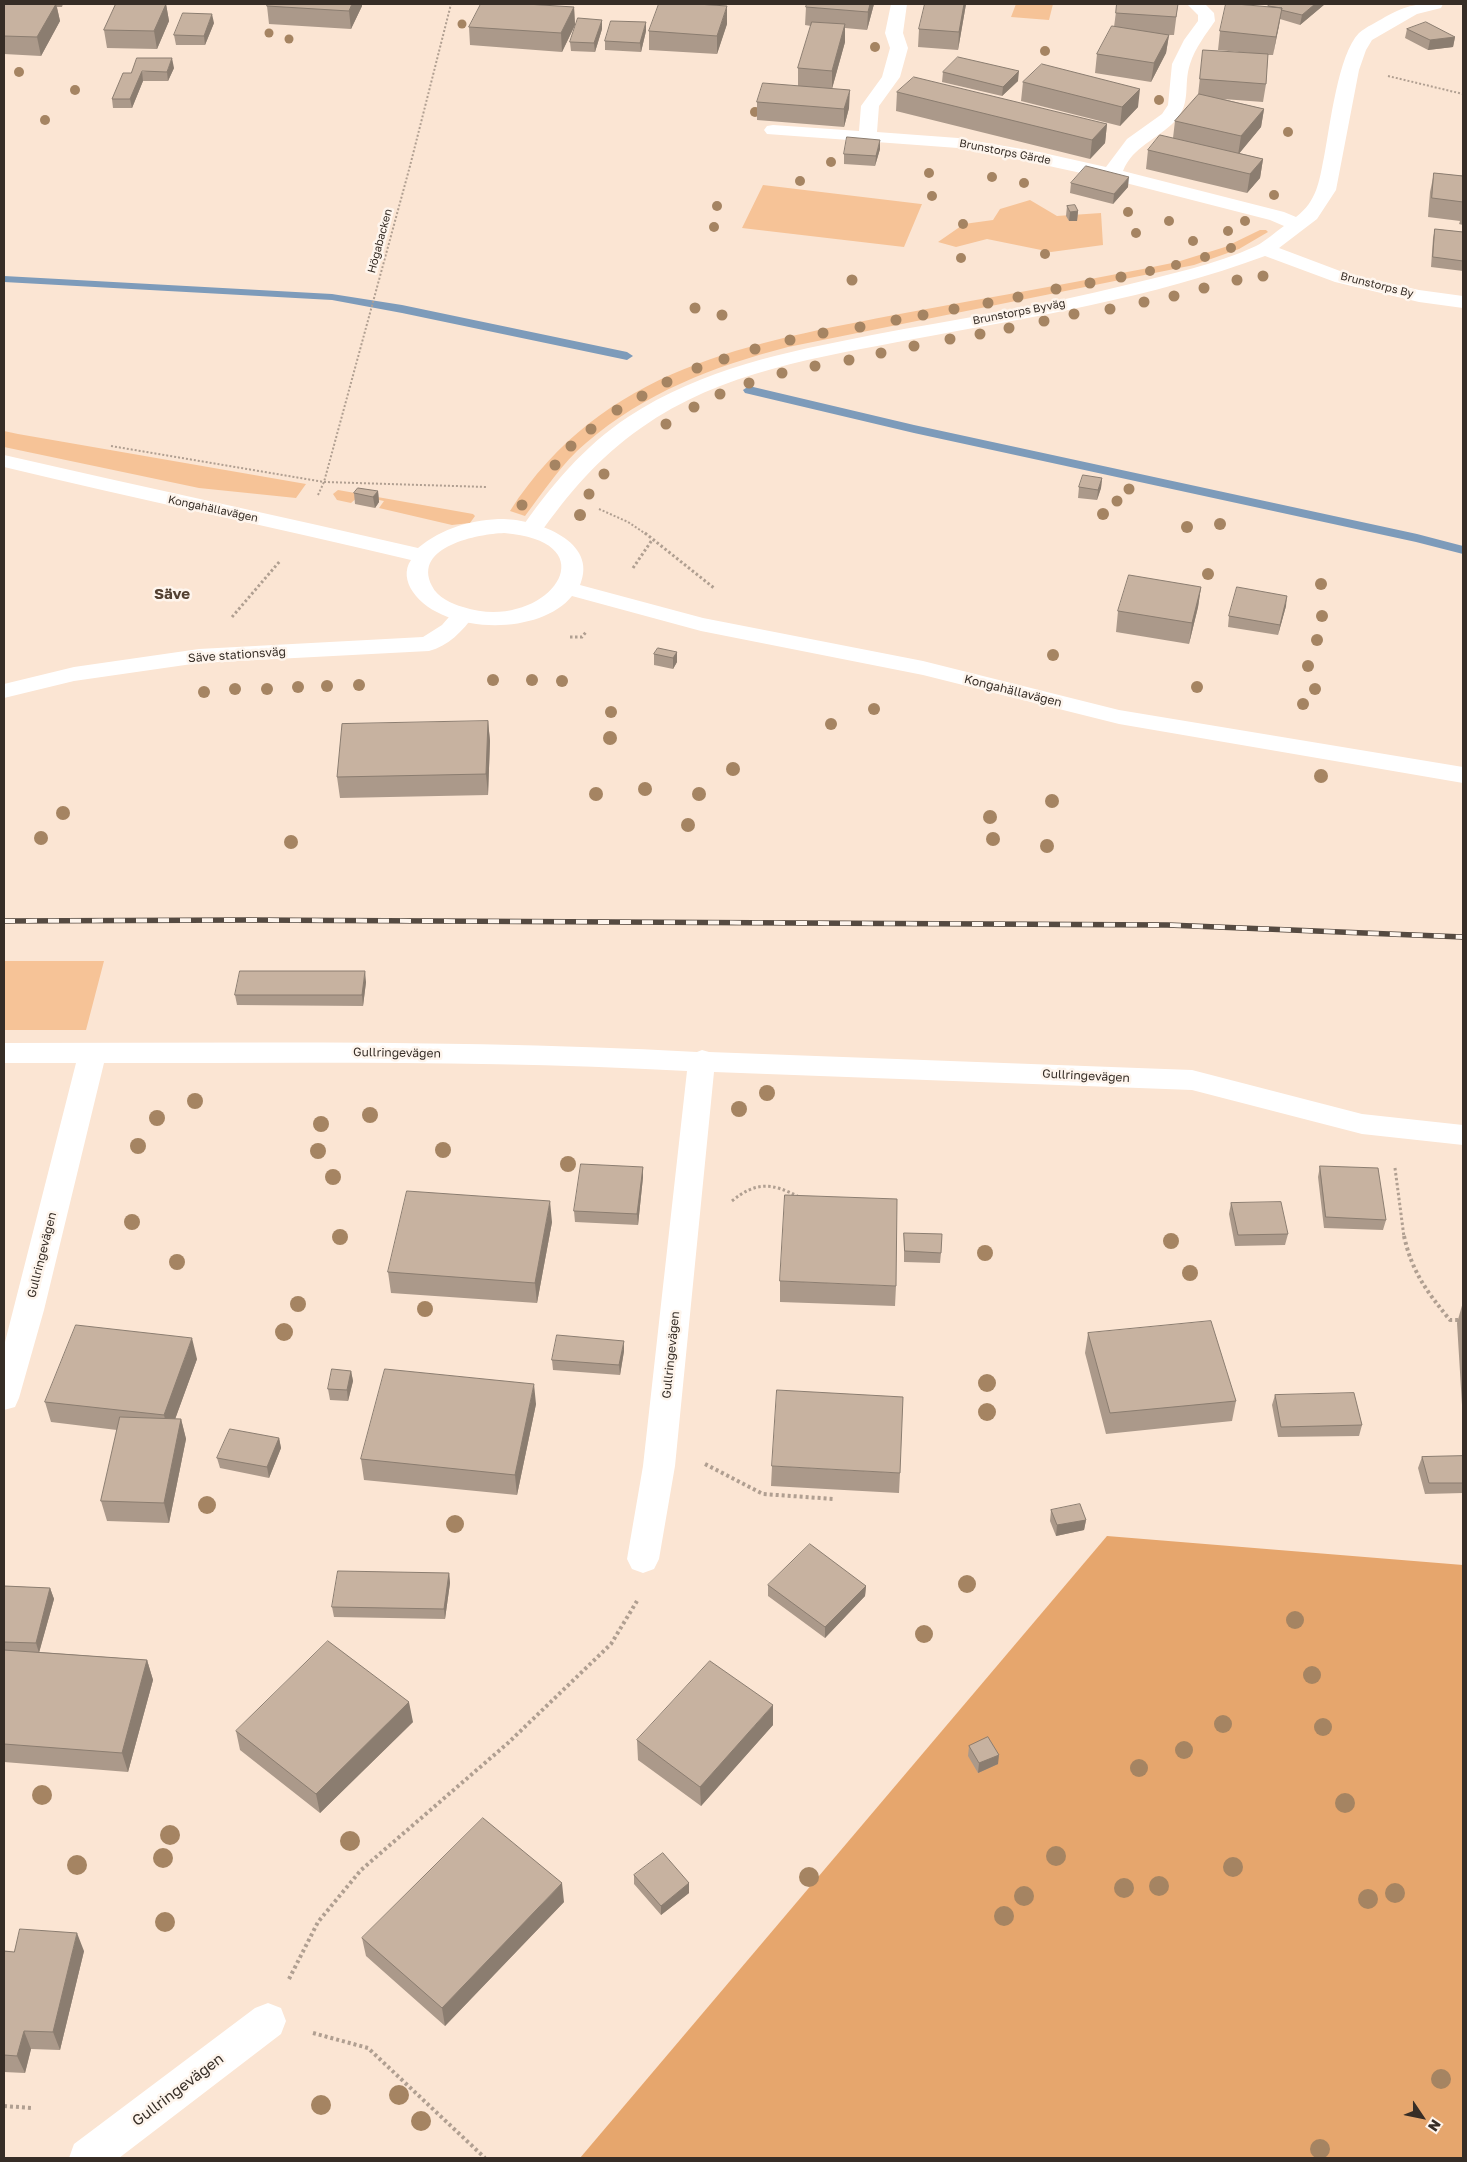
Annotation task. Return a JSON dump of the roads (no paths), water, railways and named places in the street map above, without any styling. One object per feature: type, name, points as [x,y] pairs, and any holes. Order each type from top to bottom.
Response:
[{"type":"street","points":[[868,136],[870,106],[891,77],[898,48],[894,33],[899,4]]},
{"type":"street","points":[[1112,174],[1117,162],[1133,143],[1168,118],[1177,105],[1181,64],[1193,40],[1207,21],[1206,13],[1195,4]]},
{"type":"street","name":"Brunstorps Byväg","points":[[532,530],[574,474],[607,442],[633,422],[685,393],[738,371],[789,357],[1103,297],[1209,270],[1265,250],[1310,216],[1327,190],[1350,70],[1357,50],[1365,38],[1405,7],[1435,4]]},
{"type":"street","name":"Brunstorps Gärde","points":[[773,130],[958,143],[989,148],[1112,174],[1277,216],[1299,225]]},
{"type":"street","name":"Brunstorps By","points":[[1265,250],[1342,278],[1419,296],[1463,302]]},
{"type":"street","name":"Kongahällavägen","points":[[4,461],[155,497],[423,556]]},
{"type":"street","points":[[490,527],[532,530],[560,544],[571,558],[573,573],[566,588],[552,602],[517,615],[490,618],[463,615],[435,604],[419,586],[418,566],[423,556],[439,542],[462,532],[490,527]]},
{"type":"street","name":"Kongahällavägen","points":[[566,588],[700,624],[923,668],[1119,718],[1463,775]]},
{"type":"street","name":"Säve stationsväg","points":[[4,691],[74,674],[199,656],[429,644],[450,630],[463,615]]},
{"type":"street","name":"Gullringevägen","points":[[4,1053],[372,1053],[702,1060],[782,1066],[1192,1080],[1362,1124],[1463,1135]]},
{"type":"street","name":"Gullringevägen","points":[[4,1398],[92,1054]]},
{"type":"street","name":"Gullringevägen","points":[[643,1559],[659,1466],[702,1060]]},
{"type":"street","name":"Gullringevägen","points":[[88,2158],[268,2021]]},
{"type":"waterway","points":[[4,279],[332,297],[402,309],[627,356]]},
{"type":"waterway","points":[[749,390],[914,429],[1417,538],[1463,550]]},
{"type":"railway","points":[[4,921],[248,920],[1168,925],[1463,937]]},
{"type":"district","name":"Säve","points":[[172,594]]}]
